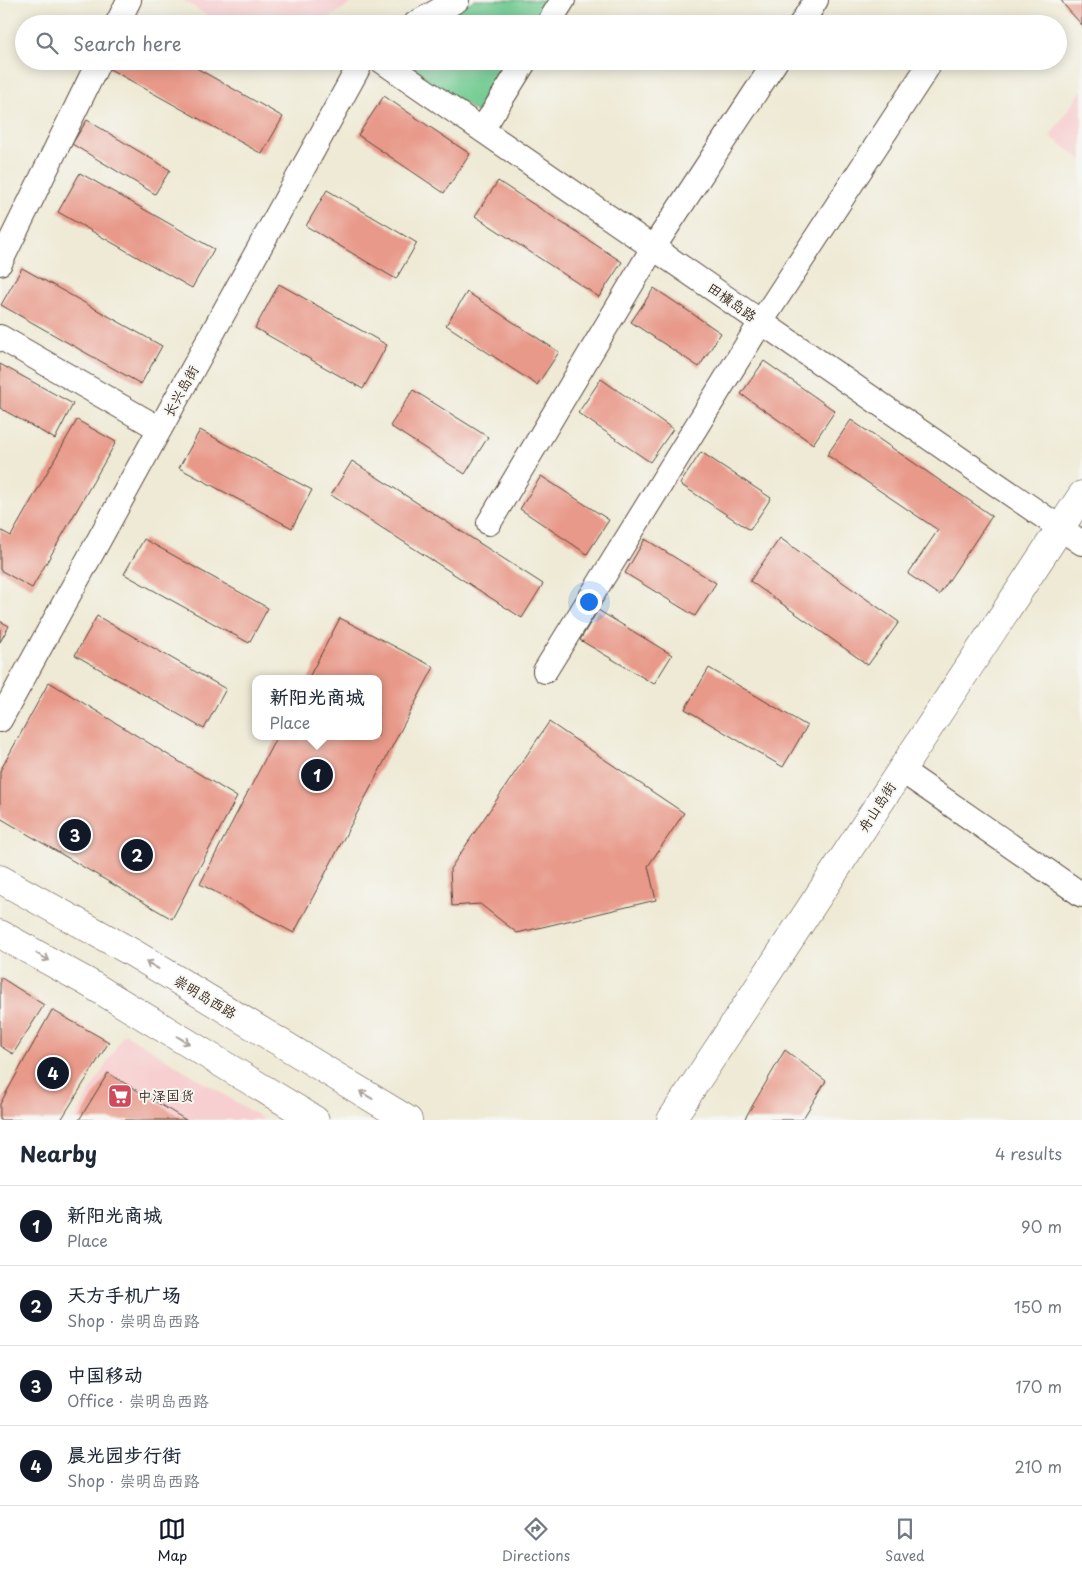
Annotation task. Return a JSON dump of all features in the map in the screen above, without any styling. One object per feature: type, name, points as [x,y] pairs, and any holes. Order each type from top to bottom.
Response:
[{"type":"main road","name":"舟山岛街","points":[[672,1120],[901,770],[1071,535],[1082,494]]},
{"type":"main road","name":"崇明岛西路","points":[[0,879],[133,953],[408,1120]]},
{"type":"main road","points":[[0,934],[87,982],[315,1120]]},
{"type":"street","points":[[122,15],[129,0]]},
{"type":"street","points":[[430,15],[456,0]]},
{"type":"street","points":[[554,15],[563,0]]},
{"type":"street","points":[[806,15],[816,0]]},
{"type":"street","points":[[0,263],[95,70]]},
{"type":"street","name":"长兴岛街","points":[[0,720],[357,70]]},
{"type":"street","name":"田横岛路","points":[[395,70],[1071,535]]},
{"type":"street","points":[[482,130],[519,70]]},
{"type":"street","points":[[489,523],[653,248],[770,70]]},
{"type":"street","points":[[545,671],[761,322],[926,70]]},
{"type":"street","points":[[0,337],[160,429]]},
{"type":"street","points":[[901,770],[1082,895]]},
{"type":"shaded area","points":[[183,0],[356,0],[334,15],[206,15]]},
{"type":"shaded area","points":[[1082,90],[1082,160],[1050,136]]},
{"type":"shaded area","points":[[124,1033],[265,1120],[74,1120]]},
{"type":"green space","points":[[474,0],[550,0],[541,15],[448,15]]},
{"type":"green space","points":[[414,70],[508,70],[481,115]]},
{"type":"building","points":[[1061,0],[1082,0],[1082,25],[1065,6]]},
{"type":"building","points":[[112,70],[200,70],[283,117],[262,154]]},
{"type":"building","points":[[384,96],[470,154],[444,193],[358,135]]},
{"type":"building","points":[[87,120],[170,170],[155,194],[72,144]]},
{"type":"building","points":[[80,173],[214,249],[192,288],[58,212]]},
{"type":"building","points":[[498,181],[622,262],[599,297],[475,216]]},
{"type":"building","points":[[327,190],[417,243],[396,279],[306,226]]},
{"type":"building","points":[[22,268],[162,346],[141,384],[1,305]]},
{"type":"building","points":[[279,284],[387,345],[363,389],[255,328]]},
{"type":"building","points":[[654,288],[721,333],[699,367],[631,322]]},
{"type":"building","points":[[467,292],[559,352],[537,385],[446,325]]},
{"type":"building","points":[[764,361],[835,411],[813,444],[741,394]]},
{"type":"building","points":[[0,364],[73,404],[55,439],[0,408]]},
{"type":"building","points":[[601,379],[673,429],[650,462],[578,413]]},
{"type":"building","points":[[413,390],[488,437],[465,474],[390,426]]},
{"type":"building","points":[[77,420],[116,442],[32,588],[0,570],[0,530],[11,536]]},
{"type":"building","points":[[851,420],[992,516],[939,595],[908,574],[938,530],[827,455]]},
{"type":"building","points":[[200,430],[312,490],[292,528],[179,468]]},
{"type":"building","points":[[701,452],[771,498],[750,530],[680,484]]},
{"type":"building","points":[[352,461],[543,584],[522,618],[331,495]]},
{"type":"building","points":[[541,476],[609,520],[587,554],[520,509]]},
{"type":"building","points":[[780,538],[899,622],[868,665],[750,581]]},
{"type":"building","points":[[144,539],[268,608],[249,643],[124,574]]},
{"type":"building","points":[[645,539],[716,583],[695,616],[625,573]]},
{"type":"building","points":[[598,610],[672,655],[654,684],[580,640]]},
{"type":"building","points":[[97,616],[226,689],[204,729],[75,655]]},
{"type":"building","points":[[340,618],[434,667],[294,933],[200,884],[275,740],[382,740],[382,675],[310,675]]},
{"type":"building","points":[[0,621],[9,626],[0,642]]},
{"type":"building","points":[[709,668],[807,726],[783,767],[685,709]]},
{"type":"building","points":[[49,682],[237,797],[172,919],[0,818],[0,771]]},
{"type":"building","points":[[549,722],[684,813],[648,866],[656,900],[517,933],[480,904],[452,906],[450,869]]},
{"type":"building","points":[[0,977],[44,1005],[13,1054],[0,1046]]},
{"type":"building","points":[[52,1010],[109,1042],[61,1120],[0,1120],[0,1104]]},
{"type":"building","points":[[785,1050],[826,1081],[802,1120],[744,1120]]},
{"type":"building","name":"中泽国货","points":[[108,1073],[186,1120],[79,1120]]},
{"type":"place","name":"新阳光商城","points":[[317,775]]},
{"type":"place","name":"中国移动","points":[[75,835]]},
{"type":"place","name":"天方手机广场","points":[[137,855]]},
{"type":"place","name":"晨光园步行街","points":[[53,1073]]},
{"type":"place","name":"中泽国货","points":[[120,1096]]}]
